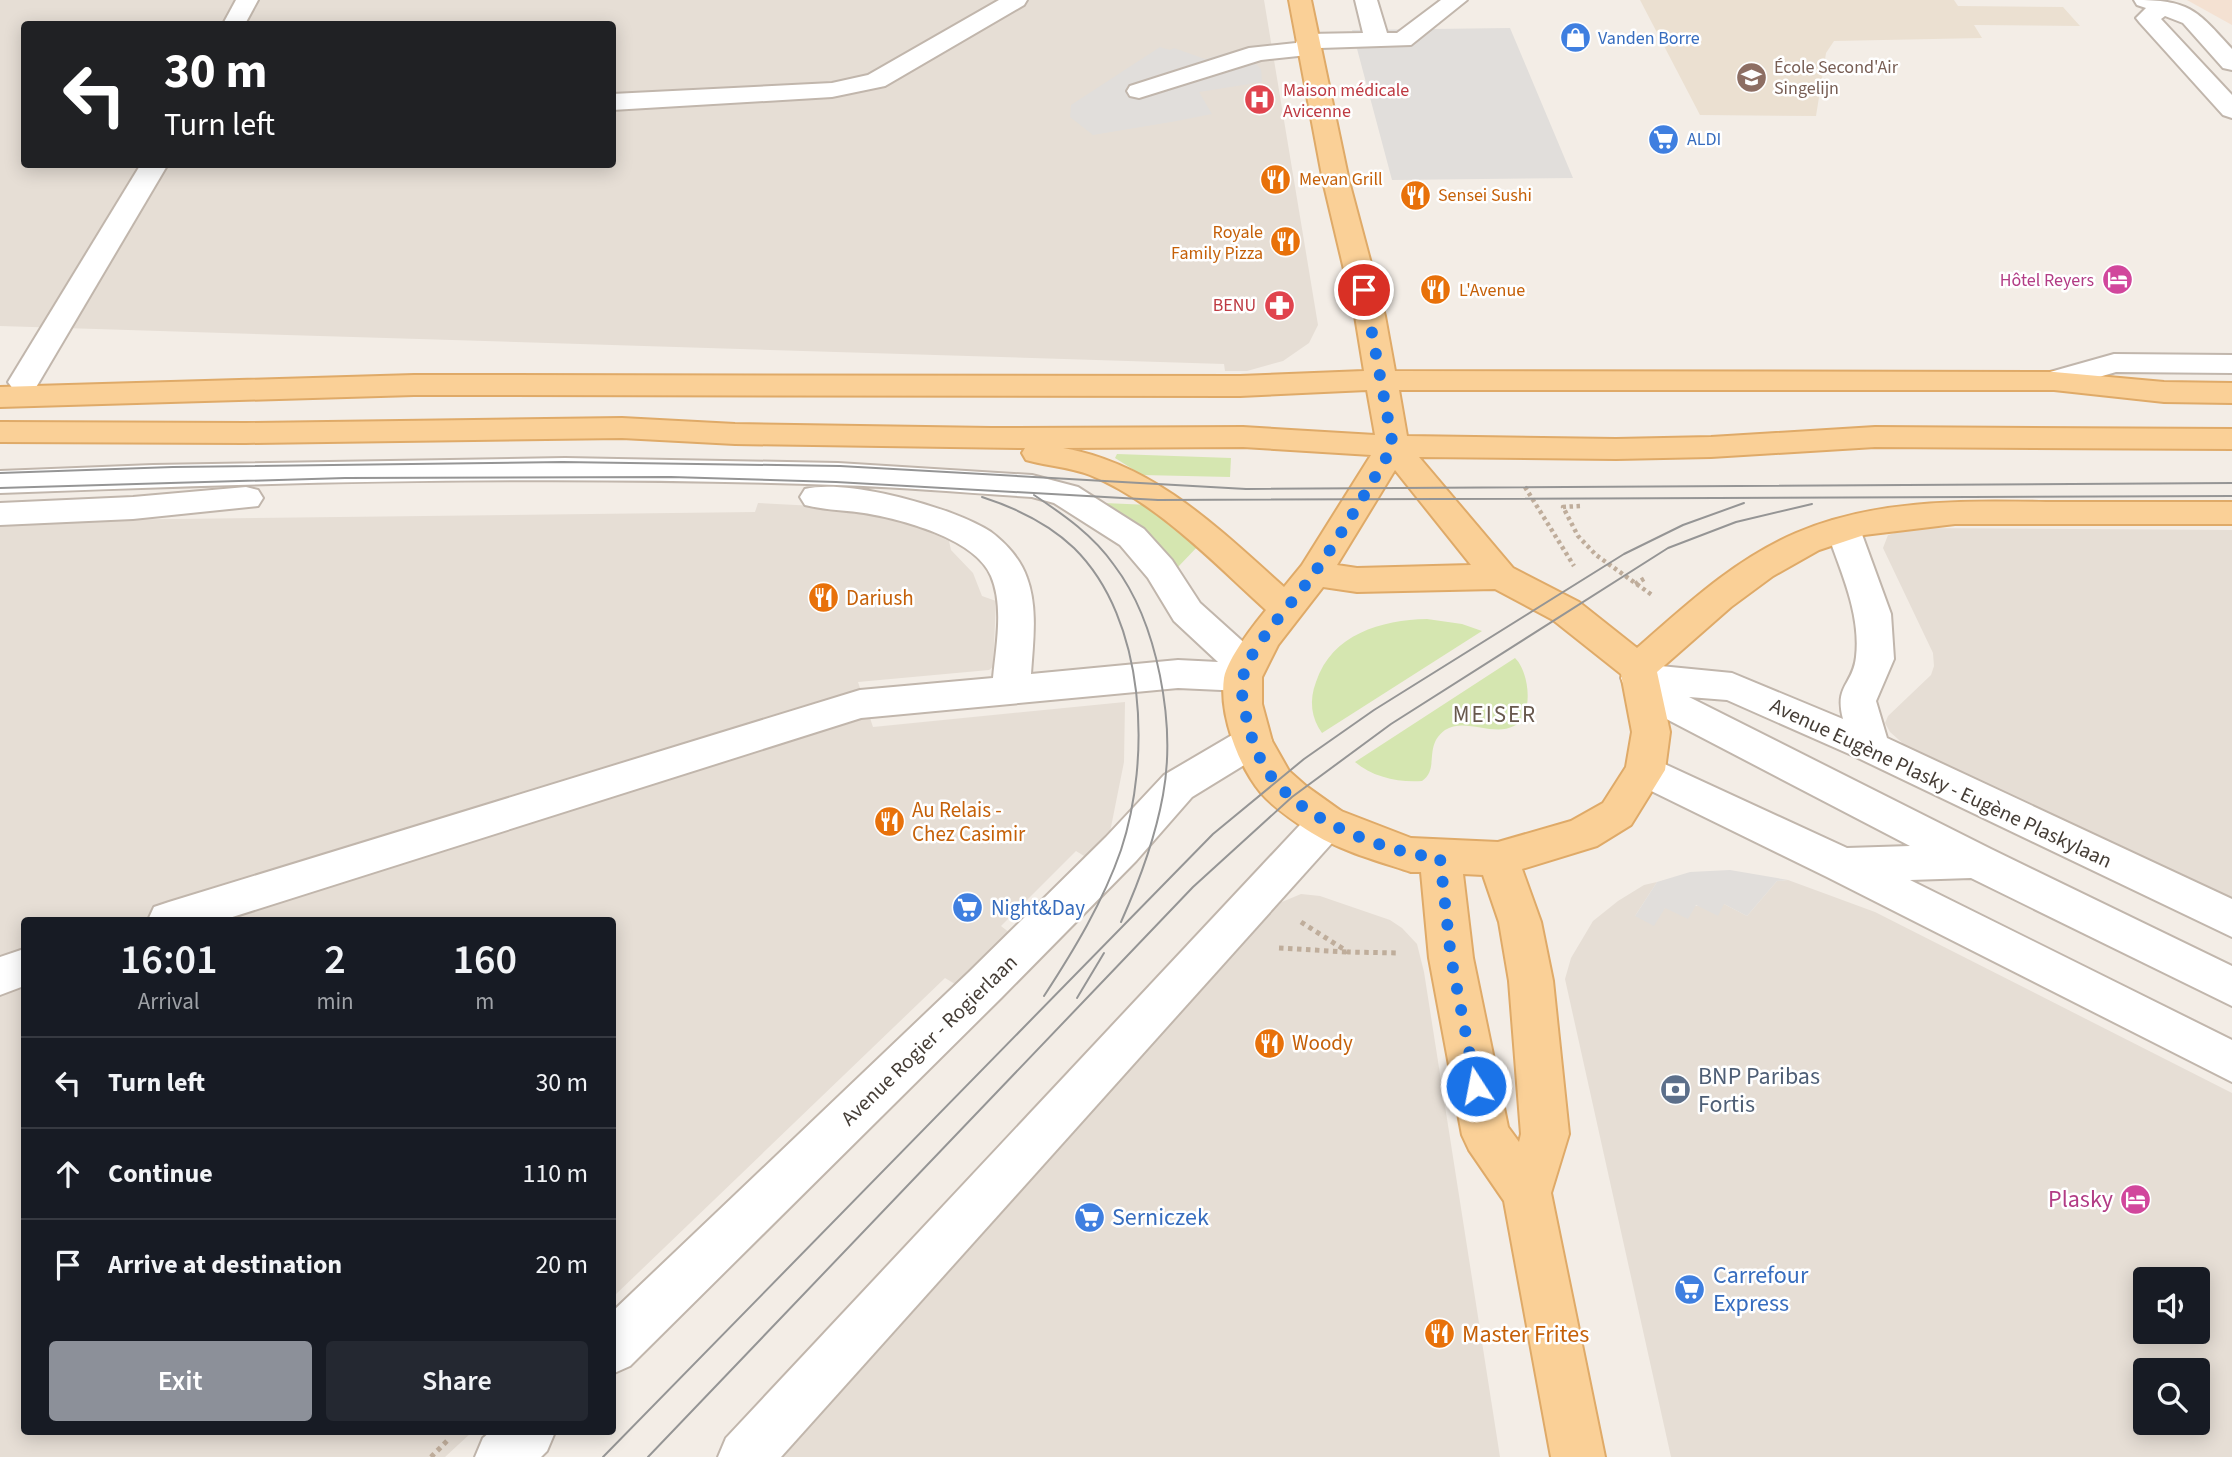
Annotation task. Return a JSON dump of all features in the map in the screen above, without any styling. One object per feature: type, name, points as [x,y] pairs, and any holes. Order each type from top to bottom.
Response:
[{"type":"main road","points":[[1300,0],[1336,181],[1370,316],[1393,446],[1501,577],[1566,611],[1640,679],[1651,732],[1645,770],[1616,814],[1583,834],[1498,859],[1411,855],[1364,839],[1328,822],[1292,797],[1275,782],[1252,741],[1243,704],[1245,672],[1314,574],[1393,446]]},
{"type":"main road","points":[[18,388],[414,385],[1240,386],[1380,380],[1529,382],[1762,379],[2054,381],[2164,392],[2232,393]]},
{"type":"main road","points":[[0,432],[246,433],[622,428],[735,434],[991,438],[1243,437],[1393,446],[1500,448],[1711,447],[1875,437],[2232,439]]},
{"type":"main road","points":[[991,438],[1055,458],[1101,467],[1132,484],[1167,505],[1287,609]]},
{"type":"main road","points":[[1640,679],[1722,594],[1766,564],[1808,542],[1868,521],[1897,516],[2003,513],[2232,513]]},
{"type":"main road","points":[[1314,574],[1357,580],[1501,577]]},
{"type":"main road","points":[[1440,858],[1451,958],[1486,1135],[1527,1193],[1578,1457]]},
{"type":"main road","points":[[1498,859],[1520,922],[1529,971],[1545,1135],[1527,1193]]},
{"type":"street","points":[[236,21],[247,0]]},
{"type":"street","points":[[616,102],[832,90],[876,81],[1016,0]]},
{"type":"street","points":[[1366,0],[1377,41]]},
{"type":"street","points":[[1139,91],[1258,53],[1308,45],[1403,40],[1457,0]]},
{"type":"street","points":[[2218,19],[2191,18],[2152,4],[2148,18],[2232,110]]},
{"type":"street","points":[[2191,18],[2232,63]]},
{"type":"street","points":[[18,388],[153,168]]},
{"type":"street","points":[[2054,381],[2114,363],[2232,364]]},
{"type":"street","points":[[0,482],[153,476],[565,469],[838,474],[1032,486],[1066,495],[1132,537],[1160,569],[1187,612],[1245,672]]},
{"type":"street","points":[[0,514],[134,508],[297,496],[755,496],[828,498],[874,503],[953,527],[977,539],[999,559],[1009,575],[1015,621],[1012,689]]},
{"type":"street","points":[[1843,530],[1873,614],[1875,659],[1857,701],[1870,747]]},
{"type":"street","points":[[179,917],[860,704],[1178,674],[1245,672]]},
{"type":"street","points":[[1640,679],[1976,861],[2232,987]]},
{"type":"street","name":"Avenue Eugène Plasky - Eugène Plaskylaan","points":[[1640,679],[1732,687],[1870,747],[2232,919]]},
{"type":"street","points":[[1790,712],[1857,701]]},
{"type":"street","name":"Avenue Rogier - Rogierlaan","points":[[616,1344],[985,985],[1121,849],[1178,786],[1252,741]]},
{"type":"street","points":[[1645,770],[1842,865],[2232,1062]]},
{"type":"street","points":[[745,1457],[1328,822]]},
{"type":"street","points":[[1842,865],[1976,861]]},
{"type":"street","points":[[0,976],[21,969]]},
{"type":"street","points":[[502,1457],[525,1435]]},
{"type":"path","points":[[1500,448],[1576,568]]},
{"type":"path","points":[[1580,506],[1563,506],[1578,536],[1596,555],[1654,597]]},
{"type":"path","points":[[1635,584],[1647,577]]},
{"type":"path","points":[[1298,919],[1348,952]]},
{"type":"path","points":[[1273,948],[1407,953]]},
{"type":"path","points":[[431,1457],[455,1435]]},
{"type":"shaded area","points":[[0,0],[1264,0],[1318,325],[1309,343],[1283,361],[1247,371],[1225,371],[1224,364],[0,326]]},
{"type":"shaded area","name":"École Second'Air Singelijn","points":[[1640,0],[1954,0],[1958,6],[2063,7],[2080,26],[1974,25],[1982,38],[1834,41],[1826,53],[1816,116],[1700,115]]},
{"type":"shaded area","points":[[2187,0],[2232,0],[2232,25]]},
{"type":"shaded area","points":[[1510,28],[1573,178],[1392,180],[1352,30]]},
{"type":"shaded area","points":[[1160,47],[1170,50],[1174,48],[1205,59],[1241,49],[1261,69],[1262,82],[1199,92],[1212,114],[1177,121],[1093,135],[1070,117],[1071,105]]},
{"type":"shaded area","points":[[758,503],[835,507],[904,520],[949,541],[951,550],[973,573],[982,596],[996,601],[993,667],[989,670],[858,682],[873,727],[1125,702],[1124,762],[1109,837],[1089,859],[1076,851],[1001,926],[1015,937],[960,987],[945,978],[616,1294],[616,917],[21,917],[21,1435],[469,1435],[445,1457],[0,1457],[0,525],[92,520],[755,512]]},
{"type":"shaded area","points":[[1912,528],[2232,530],[2232,898],[1924,756],[1908,748],[1890,732],[1885,723],[1888,716],[1931,675],[1934,666],[1933,653],[1883,548],[1888,535]]},
{"type":"shaded area","points":[[1730,870],[1788,880],[1777,881],[1747,916],[1724,904],[1718,916],[1696,905],[1688,919],[1665,908],[1654,926],[1635,916],[1657,882],[1690,872]]},
{"type":"shaded area","points":[[1788,880],[1875,912],[2232,1093],[2232,1457],[1671,1457],[1565,979],[1571,958],[1593,921],[1644,885],[1657,882],[1635,916],[1665,908],[1724,904],[1747,916],[1777,881]]},
{"type":"shaded area","points":[[1301,894],[1320,896],[1390,920],[1417,944],[1424,972],[1500,1457],[783,1457],[1277,904]]},
{"type":"green space","points":[[1117,454],[1231,458],[1230,477],[1142,475],[1115,458]]},
{"type":"green space","points":[[1104,503],[1150,505],[1198,546],[1178,567],[1141,529]]},
{"type":"green space","points":[[1427,619],[1462,624],[1482,631],[1322,733],[1313,715],[1312,695],[1323,666],[1334,652],[1346,641],[1376,627]]},
{"type":"green space","points":[[1515,658],[1524,673],[1528,693],[1525,713],[1514,726],[1497,729],[1461,725],[1445,730],[1438,736],[1430,770],[1422,781],[1387,778],[1370,772],[1355,762]]},
{"type":"tram line","points":[[0,473],[173,467],[563,462],[840,466],[1246,489],[2232,483]]},
{"type":"tram line","points":[[0,488],[345,478],[671,477],[836,482],[1158,500],[2232,496]]},
{"type":"tram line","points":[[1034,495],[1087,535],[1114,565],[1142,615],[1160,675],[1167,737],[1163,795],[1146,860],[1121,922]]},
{"type":"tram line","points":[[982,497],[1019,511],[1053,531],[1074,548],[1098,578],[1116,613],[1129,651],[1136,692],[1139,733],[1137,775],[1131,814],[1121,850],[1087,925],[1044,996]]},
{"type":"tram line","points":[[603,1457],[1213,834],[1304,759],[1374,710],[1624,554],[1683,525],[1744,503]]},
{"type":"tram line","points":[[648,1457],[1193,887],[1292,797],[1391,724],[1668,548],[1736,522],[1812,504]]},
{"type":"tram line","points":[[1077,998],[1104,953]]},
{"type":"place","name":"Vanden Borre","points":[[1575,38]]},
{"type":"place","name":"École Second'Air Singelijn","points":[[1751,77]]},
{"type":"place","name":"Maison médicale Avicenne","points":[[1260,100]]},
{"type":"place","name":"ALDI","points":[[1664,139]]},
{"type":"place","name":"Mevan Grill","points":[[1276,179]]},
{"type":"place","name":"Sensei Sushi","points":[[1415,195]]},
{"type":"place","name":"Royale Family Pizza","points":[[1286,242]]},
{"type":"place","name":"Hôtel Reyers","points":[[2117,280]]},
{"type":"place","name":"L'Avenue","points":[[1436,290]]},
{"type":"place","name":"BENU","points":[[1279,305]]},
{"type":"place","name":"Dariush","points":[[823,598]]},
{"type":"place","name":"Au Relais - Chez Casimir","points":[[889,822]]},
{"type":"place","name":"Night&Day","points":[[968,908]]},
{"type":"place","name":"Woody","points":[[1269,1043]]},
{"type":"place","name":"BNP Paribas Fortis","points":[[1675,1090]]},
{"type":"place","name":"Plasky","points":[[2136,1199]]},
{"type":"place","name":"Serniczek","points":[[1089,1217]]},
{"type":"place","name":"Carrefour Express","points":[[1690,1289]]},
{"type":"place","name":"Master Frites","points":[[1439,1334]]},
{"type":"district","name":"MEISER","points":[[1495,714]]},
{"type":"route","points":[[1364,290],[1393,446],[1314,574],[1265,636],[1243,677],[1243,704],[1252,741],[1263,763],[1275,782],[1292,797],[1328,822],[1364,839],[1411,855],[1440,858],[1451,958],[1476,1086]]}]
